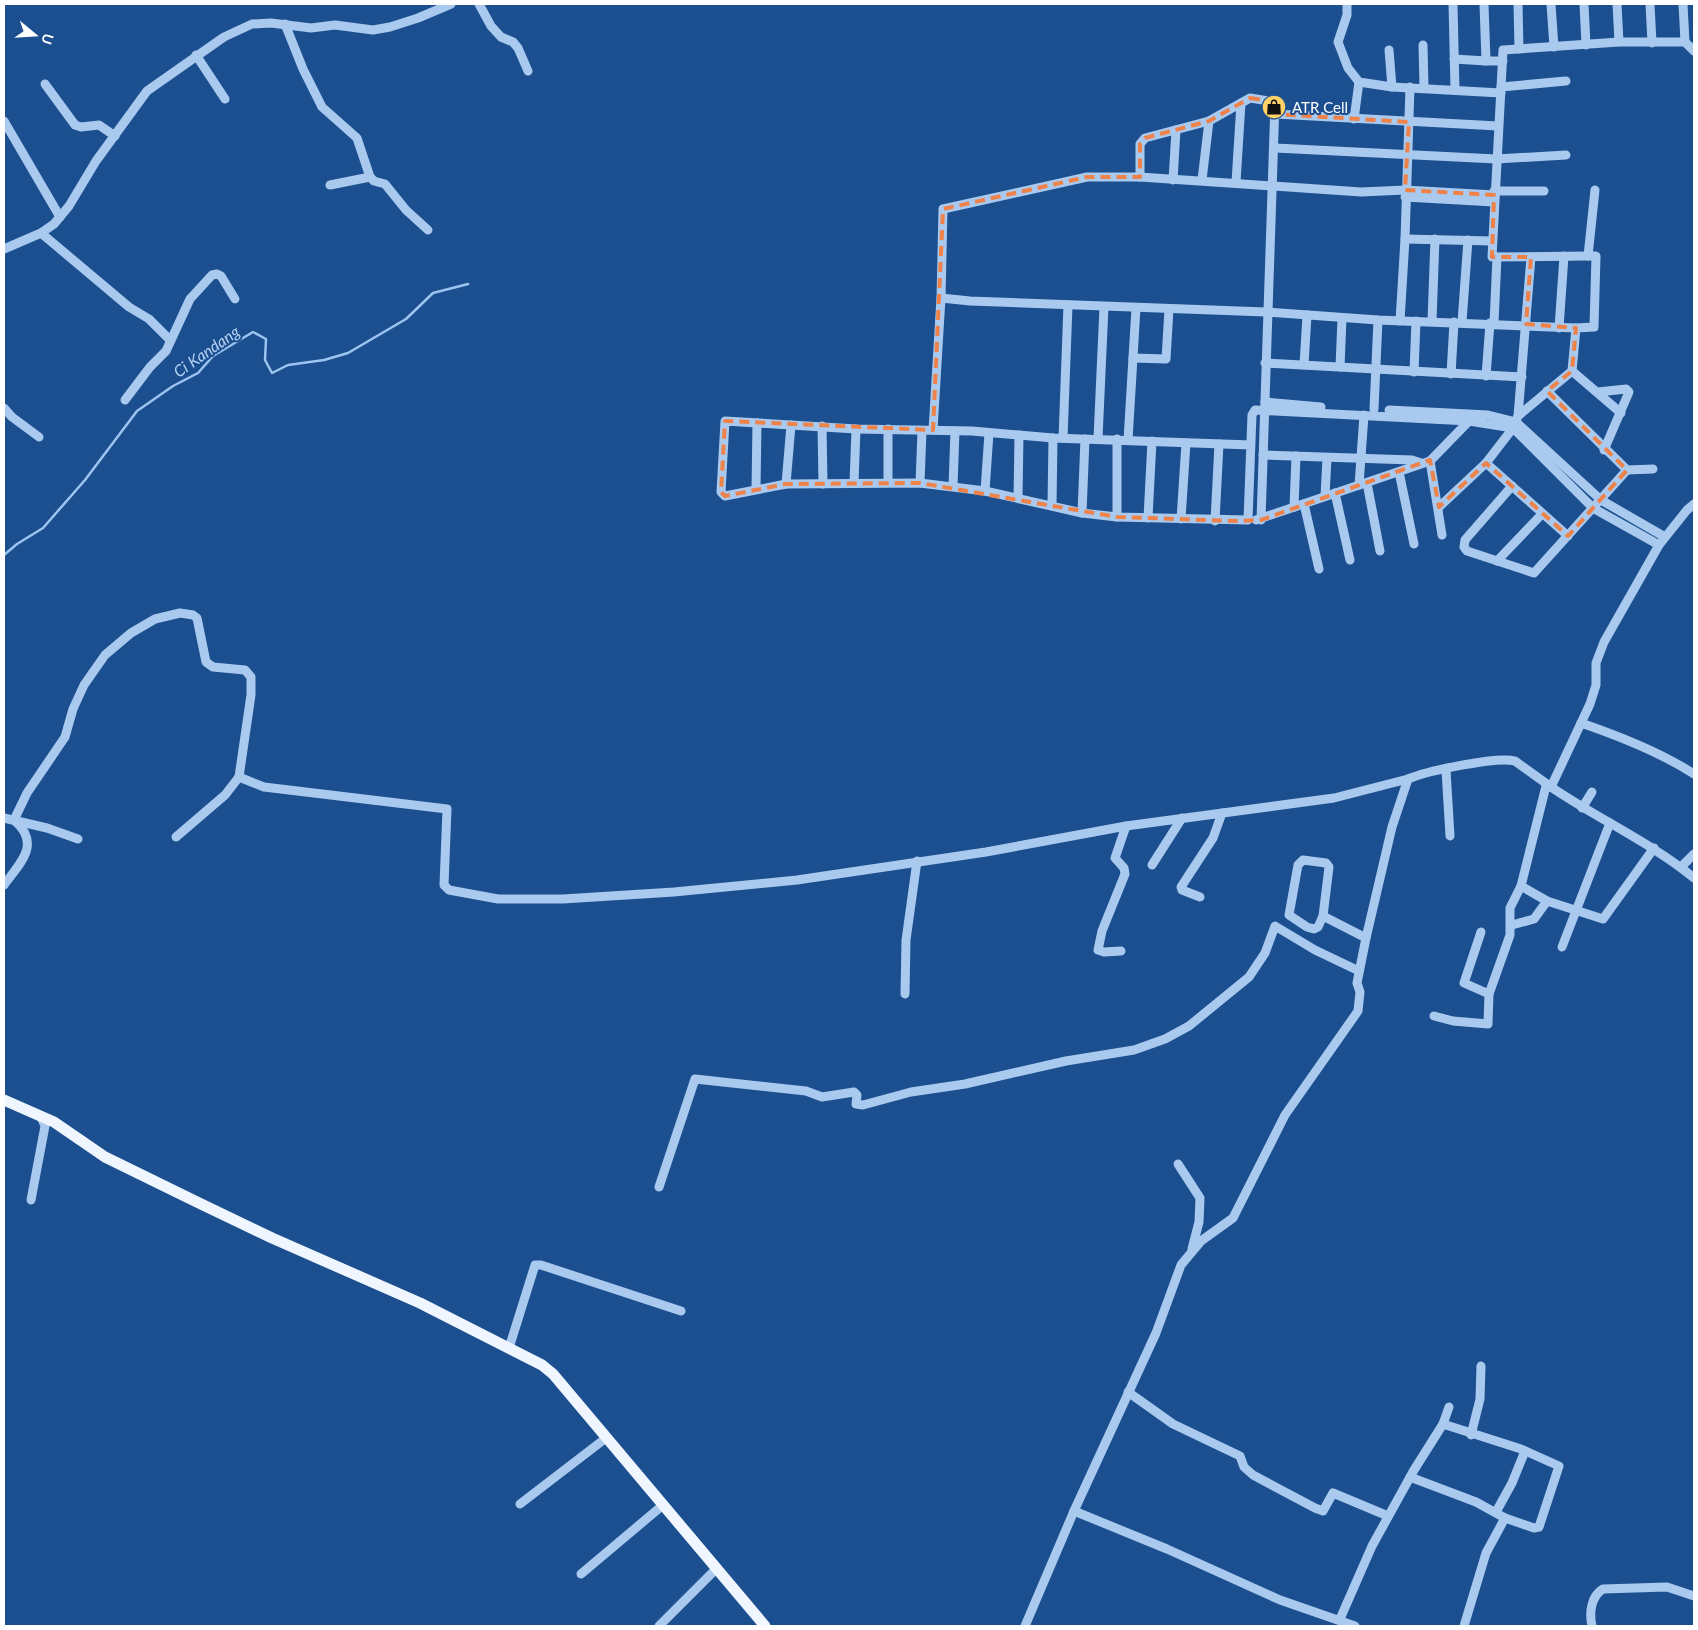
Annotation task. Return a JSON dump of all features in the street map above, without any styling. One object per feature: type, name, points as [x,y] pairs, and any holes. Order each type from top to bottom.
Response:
[{"type":"main road","points":[[4,1100],[54,1122],[105,1157],[272,1238],[420,1303],[542,1364],[553,1374],[765,1626]]},
{"type":"street","points":[[4,249],[40,233],[60,217],[147,91],[224,37],[252,24],[285,24],[311,28],[335,25],[373,30],[418,18],[451,4]]},
{"type":"street","points":[[479,4],[491,26],[501,37],[513,42],[518,48],[528,72]]},
{"type":"street","points":[[1347,4],[1347,15],[1338,42],[1348,68],[1359,82],[1392,87],[1501,90],[1566,81]]},
{"type":"street","points":[[1453,4],[1456,90]]},
{"type":"street","points":[[1484,4],[1486,60]]},
{"type":"street","points":[[1518,4],[1520,49]]},
{"type":"street","points":[[1551,4],[1554,47]]},
{"type":"street","points":[[1584,4],[1586,45]]},
{"type":"street","points":[[1617,4],[1620,42]]},
{"type":"street","points":[[1650,4],[1652,42]]},
{"type":"street","points":[[1682,4],[1684,42]]},
{"type":"street","points":[[285,24],[303,69],[322,107],[357,138],[370,177],[374,181],[385,184],[406,210],[428,230]]},
{"type":"street","points":[[941,298],[1104,307],[1266,312],[1400,321],[1526,324],[1559,328],[1594,327],[1596,256],[1492,257],[1503,50],[1620,42],[1684,42],[1694,51]]},
{"type":"street","points":[[1422,45],[1424,88]]},
{"type":"street","points":[[1389,50],[1392,87]]},
{"type":"street","points":[[196,55],[225,99]]},
{"type":"street","points":[[1454,59],[1502,61]]},
{"type":"street","points":[[1354,119],[1359,82]]},
{"type":"street","points":[[44,84],[75,125],[80,127],[99,125],[115,136]]},
{"type":"street","points":[[1400,321],[1410,88]]},
{"type":"street","points":[[1140,177],[1142,140],[1209,122],[1250,98],[1273,101],[1276,104],[1266,312],[1261,520]]},
{"type":"street","points":[[1236,182],[1241,103]]},
{"type":"street","points":[[1275,114],[1498,126]]},
{"type":"street","points":[[4,121],[60,217]]},
{"type":"street","points":[[1202,180],[1209,122]]},
{"type":"street","points":[[1173,180],[1176,130]]},
{"type":"street","points":[[1275,148],[1496,159],[1566,156]]},
{"type":"street","points":[[330,185],[370,177]]},
{"type":"street","points":[[933,430],[941,298],[943,209],[1087,177],[1202,180],[1405,194],[1494,196],[1544,191]]},
{"type":"street","points":[[1588,256],[1595,190]]},
{"type":"street","points":[[40,233],[129,307],[150,318],[170,340]]},
{"type":"street","points":[[1405,238],[1492,241]]},
{"type":"street","points":[[1432,321],[1435,239]]},
{"type":"street","points":[[1452,374],[1468,240]]},
{"type":"street","points":[[1559,328],[1564,256]]},
{"type":"street","points":[[1486,376],[1497,257]]},
{"type":"street","points":[[1516,422],[1522,377],[1531,257]]},
{"type":"street","points":[[125,400],[150,366],[166,351],[190,299],[212,275],[220,276],[235,299]]},
{"type":"street","points":[[1063,438],[1068,305]]},
{"type":"street","points":[[1098,438],[1104,307]]},
{"type":"street","points":[[1128,440],[1136,308]]},
{"type":"street","points":[[1133,358],[1166,359],[1169,309]]},
{"type":"street","points":[[1304,365],[1307,315]]},
{"type":"street","points":[[1340,368],[1342,318]]},
{"type":"street","points":[[1374,410],[1378,320]]},
{"type":"street","points":[[1414,372],[1416,321]]},
{"type":"street","points":[[1439,507],[1486,462],[1516,422],[1546,392],[1572,371],[1576,328]]},
{"type":"street","points":[[1265,363],[1522,377]]},
{"type":"street","points":[[1572,371],[1621,413]]},
{"type":"street","points":[[1598,392],[1628,390],[1621,413],[1604,450]]},
{"type":"street","points":[[1546,392],[1626,470],[1653,469]]},
{"type":"street","points":[[1265,406],[1469,422],[1516,422],[1593,508],[1660,545]]},
{"type":"street","points":[[1248,520],[1253,411],[1265,406],[1374,410],[1488,415],[1516,422],[1601,500],[1665,537]]},
{"type":"street","points":[[4,408],[12,418],[39,437]]},
{"type":"street","points":[[1364,415],[1359,458],[1363,484],[1380,551]]},
{"type":"street","points":[[1251,446],[1098,438],[1053,438],[933,430],[856,429],[725,421],[722,492],[725,496],[786,484],[920,483],[985,491],[1082,513],[1116,517],[1215,521],[1261,520],[1294,506],[1425,462],[1469,422]]},
{"type":"street","points":[[756,489],[757,423]]},
{"type":"street","points":[[786,484],[791,425]]},
{"type":"street","points":[[822,426],[822,484]]},
{"type":"street","points":[[854,483],[856,429]]},
{"type":"street","points":[[888,430],[888,482]]},
{"type":"street","points":[[920,483],[922,431]]},
{"type":"street","points":[[953,486],[954,431]]},
{"type":"street","points":[[985,491],[989,433]]},
{"type":"street","points":[[1018,498],[1019,435]]},
{"type":"street","points":[[1052,506],[1053,438]]},
{"type":"street","points":[[1082,513],[1085,438]]},
{"type":"street","points":[[1116,517],[1117,440]]},
{"type":"street","points":[[1148,518],[1152,441]]},
{"type":"street","points":[[1181,519],[1186,443]]},
{"type":"street","points":[[1215,521],[1219,444]]},
{"type":"street","points":[[1262,455],[1425,462]]},
{"type":"street","points":[[1294,506],[1296,456]]},
{"type":"street","points":[[1325,496],[1327,458]]},
{"type":"street","points":[[1425,462],[1439,507],[1442,535]]},
{"type":"street","points":[[1486,462],[1541,515],[1568,536]]},
{"type":"street","points":[[1512,486],[1465,540],[1464,547],[1467,552],[1534,573],[1626,470]]},
{"type":"street","points":[[1399,472],[1414,544]]},
{"type":"street","points":[[1335,493],[1350,560]]},
{"type":"street","points":[[1304,504],[1319,569]]},
{"type":"street","points":[[1434,1016],[1453,1021],[1488,1024],[1489,994],[1512,925],[1510,908],[1521,886],[1549,786],[1581,723],[1596,685],[1596,663],[1604,642],[1665,537],[1694,504]]},
{"type":"street","points":[[1497,561],[1541,515]]},
{"type":"street","points":[[14,820],[27,793],[66,736],[73,709],[84,685],[105,655],[143,625],[154,619],[180,613],[194,615],[197,618],[206,662],[213,667],[245,670],[251,677],[251,695],[239,777],[225,795],[176,837]]},
{"type":"street","points":[[1581,723],[1621,738],[1679,764],[1694,774]]},
{"type":"street","points":[[239,777],[264,787],[447,809],[444,885],[455,893],[477,897],[563,899],[674,892],[797,880],[986,852],[1126,826],[1334,798],[1482,762],[1509,760],[1515,762],[1582,808],[1654,848],[1694,878]]},
{"type":"street","points":[[1446,770],[1450,836]]},
{"type":"street","points":[[1025,1626],[1074,1511],[1156,1333],[1179,1268],[1192,1249],[1208,1234],[1233,1218],[1285,1115],[1354,1019],[1360,1004],[1357,983],[1366,938],[1392,827],[1408,779]]},
{"type":"street","points":[[1582,808],[1592,792]]},
{"type":"street","points":[[1200,897],[1182,890],[1181,887],[1213,838],[1222,813]]},
{"type":"street","points":[[4,818],[78,839]]},
{"type":"street","points":[[1152,865],[1182,818]]},
{"type":"street","points":[[4,885],[23,859],[27,850],[27,834],[14,820]]},
{"type":"street","points":[[1562,947],[1610,823]]},
{"type":"street","points":[[1120,952],[1098,950],[1102,931],[1125,874],[1124,868],[1115,858],[1126,826]]},
{"type":"street","points":[[1521,886],[1547,902],[1603,919],[1654,848]]},
{"type":"street","points":[[1681,867],[1694,854]]},
{"type":"street","points":[[1303,860],[1326,863],[1329,867],[1323,916],[1318,927],[1314,929],[1307,927],[1289,915],[1298,865],[1303,860]]},
{"type":"street","points":[[905,994],[906,940],[917,861]]},
{"type":"street","points":[[1512,925],[1534,920],[1547,902]]},
{"type":"street","points":[[1323,916],[1366,938]]},
{"type":"street","points":[[659,1186],[695,1079],[806,1091],[822,1097],[854,1092],[857,1095],[856,1104],[863,1105],[911,1092],[965,1084],[1066,1061],[1134,1050],[1166,1039],[1189,1026],[1241,985],[1249,977],[1265,953],[1275,926],[1315,950],[1359,971]]},
{"type":"street","points":[[1481,932],[1464,983],[1489,994]]},
{"type":"street","points":[[31,1200],[45,1126],[41,1117]]},
{"type":"street","points":[[1178,1164],[1200,1198],[1199,1222],[1192,1249]]},
{"type":"street","points":[[510,1348],[535,1265],[541,1265],[680,1311]]},
{"type":"street","points":[[1471,1435],[1480,1399],[1481,1366]]},
{"type":"street","points":[[1128,1392],[1173,1424],[1240,1456],[1244,1467],[1253,1475],[1315,1508],[1323,1510],[1333,1494],[1388,1516]]},
{"type":"street","points":[[1340,1619],[1363,1564],[1410,1477],[1443,1424],[1449,1407]]},
{"type":"street","points":[[1410,1477],[1496,1512],[1505,1518],[1534,1528],[1539,1527],[1560,1470],[1556,1463],[1443,1424]]},
{"type":"street","points":[[520,1504],[606,1438]]},
{"type":"street","points":[[1496,1512],[1512,1483],[1525,1451]]},
{"type":"street","points":[[582,1574],[663,1504]]},
{"type":"street","points":[[1074,1511],[1167,1548],[1280,1600],[1340,1619],[1355,1626]]},
{"type":"street","points":[[1464,1626],[1486,1553],[1505,1518]]},
{"type":"street","points":[[659,1626],[717,1568]]},
{"type":"street","points":[[1592,1626],[1593,1601],[1598,1592],[1603,1589],[1667,1586],[1694,1596]]},
{"type":"highlighted area","points":[[1250,98],[1275,102],[1275,114],[1409,122],[1405,190],[1494,195],[1492,257],[1531,257],[1526,324],[1576,328],[1572,371],[1547,391],[1627,470],[1568,536],[1486,463],[1439,507],[1430,460],[1261,520],[1236,521],[1117,517],[920,483],[786,484],[725,496],[721,492],[725,421],[933,430],[943,209],[1087,177],[1140,177],[1140,144],[1145,138],[1209,121]]},
{"type":"waterway","name":"Ci Kandang","points":[[4,555],[17,544],[43,528],[85,480],[137,411],[173,386],[198,373],[213,356],[253,332],[266,339],[265,360],[272,373],[288,365],[324,360],[348,353],[406,319],[433,293],[468,284]]},
{"type":"place","name":"ATR Cell","points":[[1274,107]]}]
